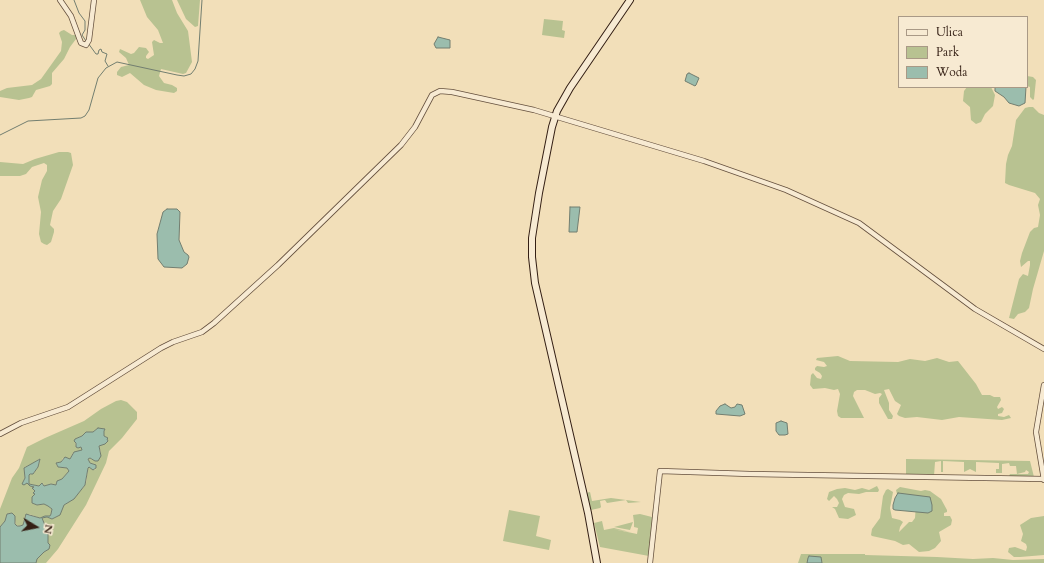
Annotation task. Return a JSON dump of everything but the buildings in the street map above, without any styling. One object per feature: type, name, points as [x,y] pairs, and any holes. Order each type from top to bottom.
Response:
[{"type":"main road","points":[[597,563],[588,513],[537,291],[532,262],[533,224],[555,116],[570,88],[630,0]]},
{"type":"street","points":[[60,0],[71,16],[81,43],[87,44],[94,0]]},
{"type":"street","points":[[0,434],[22,423],[71,405],[105,382],[161,348],[173,342],[202,332],[214,323],[278,265],[400,145],[413,131],[429,99],[435,93],[442,91],[510,104],[555,116],[704,161],[786,190],[859,223],[975,309],[1044,349]]},
{"type":"street","points":[[650,563],[660,471],[1044,480],[1036,432],[1044,385]]},
{"type":"green space","points":[[140,0],[172,0],[177,13],[188,31],[192,62],[186,73],[183,74],[161,69],[159,76],[164,83],[177,88],[177,91],[174,93],[156,90],[144,85],[130,73],[122,77],[117,75],[117,72],[121,67],[129,65],[126,58],[119,52],[120,49],[131,54],[134,53],[139,47],[146,48],[149,52],[146,56],[148,59],[154,55],[152,42],[154,40],[163,43],[158,30],[147,17]]},
{"type":"green space","points":[[177,0],[200,0],[198,26],[195,27],[186,19]]},
{"type":"green space","points":[[544,19],[563,21],[562,30],[565,31],[564,38],[542,35]]},
{"type":"green space","points":[[64,30],[72,35],[76,35],[76,39],[64,59],[52,73],[52,84],[36,90],[32,97],[29,98],[19,100],[0,97],[0,91],[7,88],[32,85],[41,79],[61,51],[62,42],[59,33]]},
{"type":"green space","points":[[1028,76],[1033,77],[1036,80],[1033,100],[1030,97],[1030,87],[1028,86]]},
{"type":"green space","points":[[966,88],[992,88],[995,95],[993,106],[985,114],[981,122],[976,124],[971,120],[970,107],[963,101],[964,91]]},
{"type":"green space","points":[[1033,107],[1039,113],[1044,115],[1044,251],[1029,308],[1025,312],[1018,314],[1014,319],[1009,318],[1019,279],[1023,274],[1028,276],[1030,265],[1030,261],[1028,261],[1021,267],[1020,261],[1030,232],[1034,228],[1038,227],[1040,215],[1038,205],[1040,199],[1035,193],[1005,183],[1006,164],[1012,146],[1016,120],[1025,108]]},
{"type":"green space","points":[[59,152],[71,153],[73,165],[61,199],[53,211],[50,225],[54,229],[54,232],[51,242],[47,245],[41,242],[39,234],[41,212],[38,197],[42,180],[47,171],[47,165],[44,163],[32,167],[26,174],[20,176],[0,176],[0,162],[23,164]]},
{"type":"green space","points":[[838,356],[850,361],[898,362],[910,359],[925,361],[937,358],[949,362],[958,361],[976,384],[982,395],[1000,397],[1001,400],[997,407],[998,409],[1002,407],[1004,409],[1002,413],[998,414],[998,416],[1004,417],[1009,415],[1011,418],[1002,420],[959,417],[942,420],[917,417],[905,418],[897,414],[901,405],[895,401],[889,389],[884,390],[889,403],[889,410],[893,416],[892,419],[888,419],[879,403],[879,398],[882,394],[875,394],[865,390],[857,390],[854,392],[853,396],[864,418],[841,418],[838,416],[837,411],[840,394],[838,389],[813,389],[810,385],[811,375],[813,373],[817,378],[821,379],[822,376],[815,370],[815,368],[817,366],[827,366],[824,362],[816,360],[817,358]]},
{"type":"green space","points":[[121,400],[127,402],[137,412],[137,419],[122,438],[109,451],[106,463],[86,505],[58,549],[46,563],[36,563],[35,560],[47,550],[50,545],[48,543],[48,533],[42,518],[47,517],[52,519],[58,516],[64,505],[72,500],[83,488],[86,483],[88,468],[89,467],[95,470],[96,468],[96,466],[89,462],[89,458],[93,460],[101,453],[99,446],[108,441],[106,439],[108,438],[104,436],[104,431],[98,428],[93,432],[86,432],[82,436],[75,439],[76,447],[81,447],[82,450],[73,453],[70,459],[63,458],[61,462],[56,464],[58,467],[67,468],[69,471],[62,479],[56,482],[56,485],[51,484],[44,486],[43,483],[40,486],[29,484],[29,475],[34,473],[38,467],[39,459],[25,467],[25,478],[23,482],[34,487],[32,488],[35,491],[35,494],[32,497],[32,503],[37,505],[44,504],[48,506],[52,509],[51,514],[50,516],[40,518],[29,514],[25,516],[23,525],[20,526],[16,525],[12,513],[10,513],[7,514],[5,521],[0,527],[0,509],[12,478],[19,468],[27,447],[84,421],[101,409]]},
{"type":"green space","points":[[906,459],[1030,461],[1034,477],[1009,476],[1010,474],[1017,474],[1016,466],[1010,466],[1009,463],[1002,464],[1002,473],[996,473],[996,469],[999,469],[999,463],[976,462],[976,472],[970,469],[964,472],[964,462],[943,461],[943,472],[941,472],[941,461],[935,462],[934,476],[906,475]],"holes":[[[1026,470],[1029,472],[1028,474],[1017,474],[1025,472]]]},
{"type":"green space","points":[[877,486],[879,490],[878,492],[866,492],[859,494],[848,493],[844,495],[842,499],[845,507],[854,509],[856,515],[848,519],[839,518],[835,509],[832,507],[837,507],[839,503],[834,496],[829,501],[827,499],[829,492],[837,489],[845,488],[855,490],[862,488],[869,490]]},
{"type":"green space","points":[[900,487],[930,491],[941,499],[947,510],[947,512],[944,513],[944,516],[950,516],[952,520],[951,525],[939,532],[941,541],[935,548],[929,551],[919,552],[909,544],[903,545],[895,541],[871,535],[872,529],[880,518],[883,496],[888,489],[893,492],[890,508],[892,518],[903,522],[899,532],[915,518],[916,504],[900,498],[896,490]]},
{"type":"green space","points":[[590,492],[592,501],[611,498],[626,500],[607,503],[605,500],[600,501],[600,508],[591,510],[586,493]]},
{"type":"green space","points":[[626,500],[641,502],[628,503]]},
{"type":"green space","points":[[653,507],[655,509],[649,556],[600,547],[594,523],[602,521],[604,530],[614,528],[630,532],[613,529],[637,534],[638,528],[634,527],[633,515],[640,514],[652,517]]},
{"type":"green space","points":[[509,510],[540,516],[536,536],[551,540],[549,550],[503,541]]},
{"type":"green space","points":[[1044,516],[1044,555],[1014,557],[1008,552],[1009,548],[1015,547],[1026,551],[1026,544],[1021,541],[1023,534],[1020,525],[1031,518]]},
{"type":"green space","points":[[633,522],[630,530],[614,527]]},
{"type":"green space","points":[[801,554],[865,554],[1013,560],[1044,559],[1044,563],[798,563]]},
{"type":"water","points":[[438,37],[450,40],[450,48],[436,48],[434,44]]},
{"type":"water","points":[[689,73],[699,78],[695,86],[685,81],[687,74]]},
{"type":"water","points":[[995,88],[1026,88],[1025,103],[1019,106],[1009,103],[1004,97],[995,91]]},
{"type":"water","points":[[570,207],[580,207],[577,232],[569,232]]},
{"type":"water","points":[[167,209],[177,209],[180,212],[179,240],[184,252],[189,257],[187,264],[182,268],[164,267],[158,259],[157,234],[163,212]]},
{"type":"water","points":[[725,404],[731,408],[735,407],[737,404],[742,405],[745,414],[740,416],[716,414],[716,411],[720,406]]},
{"type":"water","points":[[781,421],[787,423],[788,434],[779,435],[776,431],[776,423]]},
{"type":"water","points":[[98,428],[105,429],[104,436],[108,438],[108,441],[99,446],[101,456],[98,461],[90,458],[88,459],[90,463],[96,465],[96,468],[93,470],[89,467],[88,468],[85,485],[74,499],[64,505],[60,515],[52,519],[47,517],[42,518],[48,533],[48,543],[50,545],[49,549],[37,559],[36,563],[0,563],[0,527],[5,521],[7,514],[12,513],[15,516],[15,524],[20,526],[23,525],[26,514],[40,518],[50,516],[51,514],[52,509],[48,506],[44,504],[37,505],[32,503],[32,497],[35,494],[33,493],[35,491],[32,488],[34,487],[27,483],[24,485],[22,484],[25,478],[24,468],[40,459],[38,467],[33,474],[29,475],[29,484],[39,486],[42,483],[44,486],[51,484],[56,485],[57,481],[62,479],[69,471],[67,468],[58,467],[56,463],[61,462],[65,457],[70,459],[74,452],[82,450],[81,447],[76,447],[76,443],[74,441],[75,439],[82,436],[86,432],[93,432]]},
{"type":"water","points":[[898,493],[930,497],[932,511],[928,513],[893,509],[895,498]]},
{"type":"water","points":[[809,556],[821,557],[822,563],[807,563]]},
{"type":"waterway","points":[[74,0],[79,13],[85,21],[85,30],[82,35],[86,41]]},
{"type":"waterway","points":[[0,135],[28,121],[81,118],[85,116],[89,110],[98,78],[106,68],[117,62],[177,75],[184,76],[191,74],[198,61],[202,0]]},
{"type":"waterway","points":[[88,43],[96,54],[98,54],[99,50],[101,49],[102,52],[107,54],[105,61],[108,66]]}]
